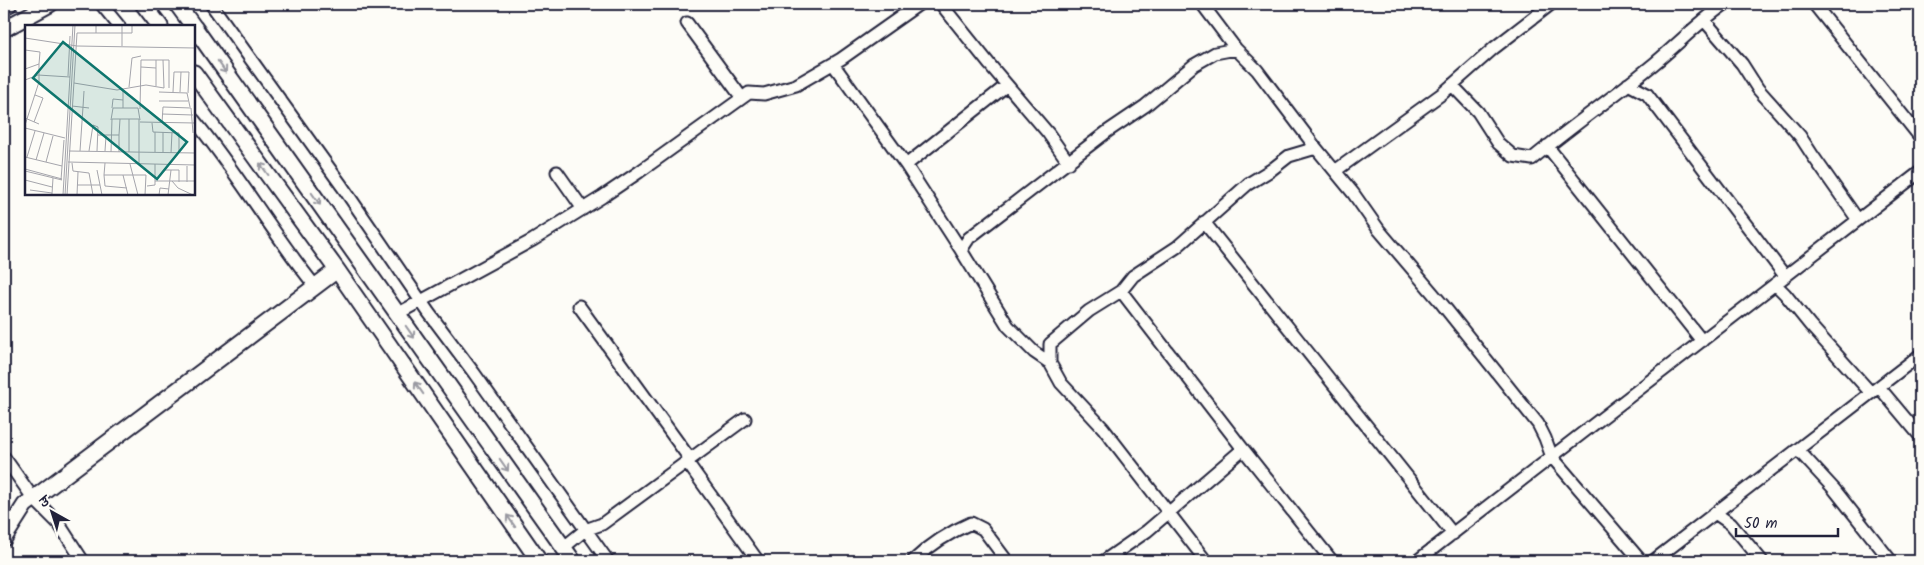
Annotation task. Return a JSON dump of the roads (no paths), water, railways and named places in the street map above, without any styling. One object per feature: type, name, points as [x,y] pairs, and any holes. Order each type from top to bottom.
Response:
[{"type":"street","points":[[4,6],[9,4]]},
{"type":"street","points":[[4,29],[50,4]]},
{"type":"street","points":[[101,4],[117,25]]},
{"type":"street","points":[[143,4],[159,25]]},
{"type":"street","points":[[177,4],[193,25]]},
{"type":"street","points":[[211,4],[342,186],[419,300],[608,561]]},
{"type":"street","points":[[377,327],[419,300],[470,275],[583,209],[639,172],[749,93],[764,94],[796,85],[833,64],[920,4]]},
{"type":"street","points":[[941,4],[1048,133],[1069,163]]},
{"type":"street","points":[[1202,4],[1236,49],[1257,70],[1380,230],[1538,424],[1552,457],[1641,561]]},
{"type":"street","points":[[1452,84],[1478,112],[1498,143],[1513,156],[1532,159],[1666,54],[1704,20],[1726,4]]},
{"type":"street","points":[[1814,4],[1920,137]]},
{"type":"street","points":[[1335,171],[1452,84],[1548,5]]},
{"type":"street","points":[[1704,20],[1742,64],[1758,89],[1800,136],[1858,220]]},
{"type":"street","points":[[686,23],[742,98]]},
{"type":"street","points":[[195,28],[573,561]]},
{"type":"street","points":[[961,250],[969,238],[1069,163],[1108,131],[1145,106],[1194,65],[1215,53],[1236,49]]},
{"type":"street","points":[[833,64],[906,165],[1008,326],[1034,352],[1050,363],[1061,383],[1103,428],[1206,561]]},
{"type":"street","points":[[195,74],[337,270],[539,561]]},
{"type":"street","points":[[1628,84],[1647,94],[1785,276]]},
{"type":"street","points":[[906,165],[1007,85]]},
{"type":"street","points":[[195,121],[290,255],[315,286]]},
{"type":"street","points":[[1547,146],[1702,341]]},
{"type":"street","points":[[1050,363],[1050,344],[1090,311],[1121,291],[1133,276],[1177,247],[1248,184],[1289,156],[1316,148]]},
{"type":"street","points":[[557,172],[583,209]]},
{"type":"street","points":[[1417,561],[1920,172]]},
{"type":"street","points":[[1204,222],[1453,534]]},
{"type":"street","points":[[4,538],[25,505],[337,270]]},
{"type":"street","points":[[1775,284],[1920,436]]},
{"type":"street","points":[[1121,291],[1332,561]]},
{"type":"street","points":[[579,306],[758,561]]},
{"type":"street","points":[[1653,561],[1920,355]]},
{"type":"street","points":[[563,548],[586,530],[602,524],[745,419]]},
{"type":"street","points":[[1104,561],[1117,558],[1243,449]]},
{"type":"street","points":[[1798,450],[1834,489],[1892,561]]},
{"type":"street","points":[[4,456],[34,498],[59,524],[83,561]]},
{"type":"street","points":[[1715,513],[1731,524],[1762,561]]},
{"type":"street","points":[[913,561],[957,529],[971,523],[983,529],[1007,561]]}]
